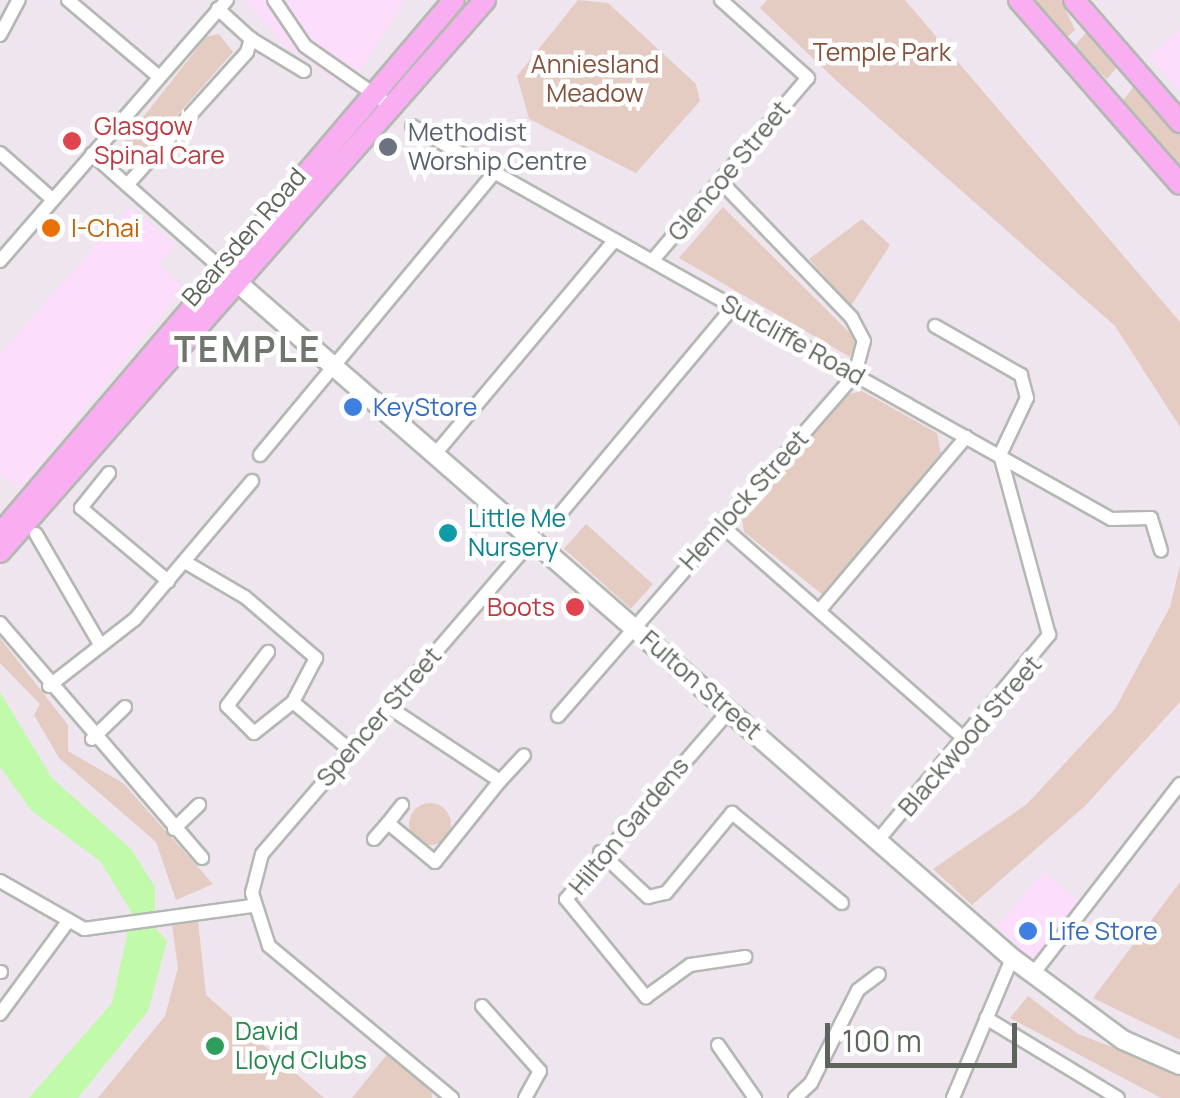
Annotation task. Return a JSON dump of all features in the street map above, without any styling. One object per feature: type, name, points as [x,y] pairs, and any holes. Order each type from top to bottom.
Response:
[{"type":"main road","name":"Bearsden Road","points":[[0,534],[221,268],[454,0]]},
{"type":"main road","name":"Bearsden Road","points":[[0,552],[485,0]]},
{"type":"main road","points":[[1019,0],[1180,184]]},
{"type":"main road","points":[[1074,0],[1180,122]]},
{"type":"main road","points":[[221,268],[238,283]]},
{"type":"street","points":[[0,35],[20,0]]},
{"type":"street","points":[[68,0],[158,76]]},
{"type":"street","name":"Glencoe Street","points":[[652,261],[722,184],[808,78],[722,0]]},
{"type":"street","points":[[278,2],[305,46],[392,106]]},
{"type":"street","points":[[0,261],[50,198],[222,5],[252,39],[304,71]]},
{"type":"street","points":[[127,185],[252,39]]},
{"type":"street","name":"Sutcliffe Road","points":[[412,126],[1111,519],[1150,518],[1161,551]]},
{"type":"street","points":[[0,153],[50,198]]},
{"type":"street","points":[[92,154],[221,268]]},
{"type":"street","points":[[260,455],[338,369],[495,172]]},
{"type":"street","points":[[722,184],[852,318],[864,341],[855,374]]},
{"type":"street","points":[[436,453],[615,240]]},
{"type":"street","name":"Fulton Street","points":[[238,283],[1012,958],[1123,1040],[1180,1064]]},
{"type":"street","points":[[555,520],[733,307]]},
{"type":"street","points":[[935,326],[1022,375],[1027,398],[1000,455]]},
{"type":"street","name":"Hemlock Street","points":[[558,716],[855,374]]},
{"type":"street","points":[[819,611],[966,437]]},
{"type":"street","name":"Blackwood Street","points":[[879,839],[966,740],[1049,635],[1000,455]]},
{"type":"street","points":[[110,473],[81,508],[168,580]]},
{"type":"street","points":[[50,686],[101,646],[168,580],[252,481]]},
{"type":"street","points":[[721,525],[966,740]]},
{"type":"street","points":[[36,534],[101,646]]},
{"type":"street","name":"Spencer Street","points":[[253,906],[262,854],[532,539]]},
{"type":"street","points":[[184,562],[311,652],[314,676],[262,734],[228,711],[268,652]]},
{"type":"street","points":[[0,623],[92,739],[202,858]]},
{"type":"street","points":[[294,702],[350,750]]},
{"type":"street","points":[[388,706],[500,781]]},
{"type":"street","points":[[92,739],[125,707]]},
{"type":"street","name":"Hilton Gardens","points":[[729,711],[600,852],[566,899],[646,997],[690,965],[744,957]]},
{"type":"street","points":[[388,822],[435,862],[524,755]]},
{"type":"street","points":[[1034,974],[1180,784]]},
{"type":"street","points":[[174,829],[199,805]]},
{"type":"street","points":[[374,839],[402,806]]},
{"type":"street","points":[[600,852],[648,898],[666,893],[732,812],[842,903]]},
{"type":"street","points":[[0,881],[66,924],[120,924],[253,906],[277,954],[452,1098]]},
{"type":"street","points":[[0,1014],[66,924]]},
{"type":"street","points":[[954,1098],[1012,958]]},
{"type":"street","points":[[795,1098],[812,1083],[858,990],[880,974]]},
{"type":"street","points":[[482,1006],[540,1071],[525,1098]]},
{"type":"street","points":[[986,1018],[1110,1096]]},
{"type":"street","points":[[718,1045],[756,1098]]},
{"type":"shaded area","points":[[245,0],[405,0],[348,89],[285,45]]},
{"type":"shaded area","points":[[1180,29],[1180,92],[1150,56]]},
{"type":"shaded area","points":[[130,207],[176,245],[158,265],[184,287],[20,489],[0,474],[0,354]]},
{"type":"shaded area","points":[[0,692],[52,778],[131,849],[155,887],[155,928],[167,941],[148,1011],[78,1098],[29,1098],[112,1003],[132,913],[100,861],[31,810],[0,767]]},
{"type":"shaded area","points":[[1044,872],[1081,904],[1033,959],[996,927]]},
{"type":"green space","name":"Anniesland Meadow","points":[[578,0],[608,3],[696,84],[700,101],[636,173],[529,119],[517,76]]},
{"type":"green space","name":"Temple Park","points":[[767,0],[905,0],[1180,322],[1180,427],[1115,326],[839,83],[760,8]]},
{"type":"green space","points":[[1033,0],[1061,0],[1075,30],[1066,38]]},
{"type":"green space","points":[[1075,16],[1118,66],[1107,79],[1073,47],[1087,32]]},
{"type":"green space","points":[[219,34],[233,52],[138,160],[115,153],[206,37]]},
{"type":"green space","points":[[1135,85],[1180,135],[1180,169],[1121,103]]},
{"type":"green space","points":[[723,207],[859,342],[850,357],[679,258]]},
{"type":"green space","points":[[862,219],[890,245],[851,306],[809,259]]},
{"type":"green space","points":[[862,391],[937,433],[941,453],[823,595],[744,532],[741,512],[841,396]]},
{"type":"green space","points":[[586,524],[653,584],[631,609],[564,549]]},
{"type":"green space","points":[[1180,565],[1180,702],[1086,805],[972,905],[933,869],[1027,804],[1115,709],[1170,607]]},
{"type":"green space","points":[[0,638],[68,725],[68,751],[123,783],[213,884],[176,900],[156,842],[59,758],[34,715],[40,704],[0,663]]},
{"type":"green space","points":[[430,803],[445,809],[451,824],[445,839],[430,845],[415,839],[409,824],[415,809]]},
{"type":"green space","points":[[1180,882],[1180,1040],[1093,998]]},
{"type":"green space","name":"David Lloyd Clubs","points":[[198,921],[206,995],[324,1098],[98,1098],[165,1016],[178,968],[172,925]]},
{"type":"green space","points":[[1028,996],[1078,1034],[1180,1073],[1180,1098],[1161,1098],[1010,1018]]},
{"type":"green space","name":"David Lloyd Clubs","points":[[390,1051],[432,1093],[432,1098],[352,1098]]},
{"type":"place","name":"Glasgow Spinal Care","points":[[72,141]]},
{"type":"place","name":"Methodist Worship Centre","points":[[388,147]]},
{"type":"place","name":"I-Chai","points":[[51,228]]},
{"type":"place","name":"KeyStore","points":[[353,407]]},
{"type":"place","name":"Little Me Nursery","points":[[448,533]]},
{"type":"place","name":"Boots","points":[[575,607]]},
{"type":"place","name":"Life Store","points":[[1028,931]]},
{"type":"place","name":"David Lloyd Clubs","points":[[215,1046]]},
{"type":"district","name":"TEMPLE","points":[[248,349]]}]
